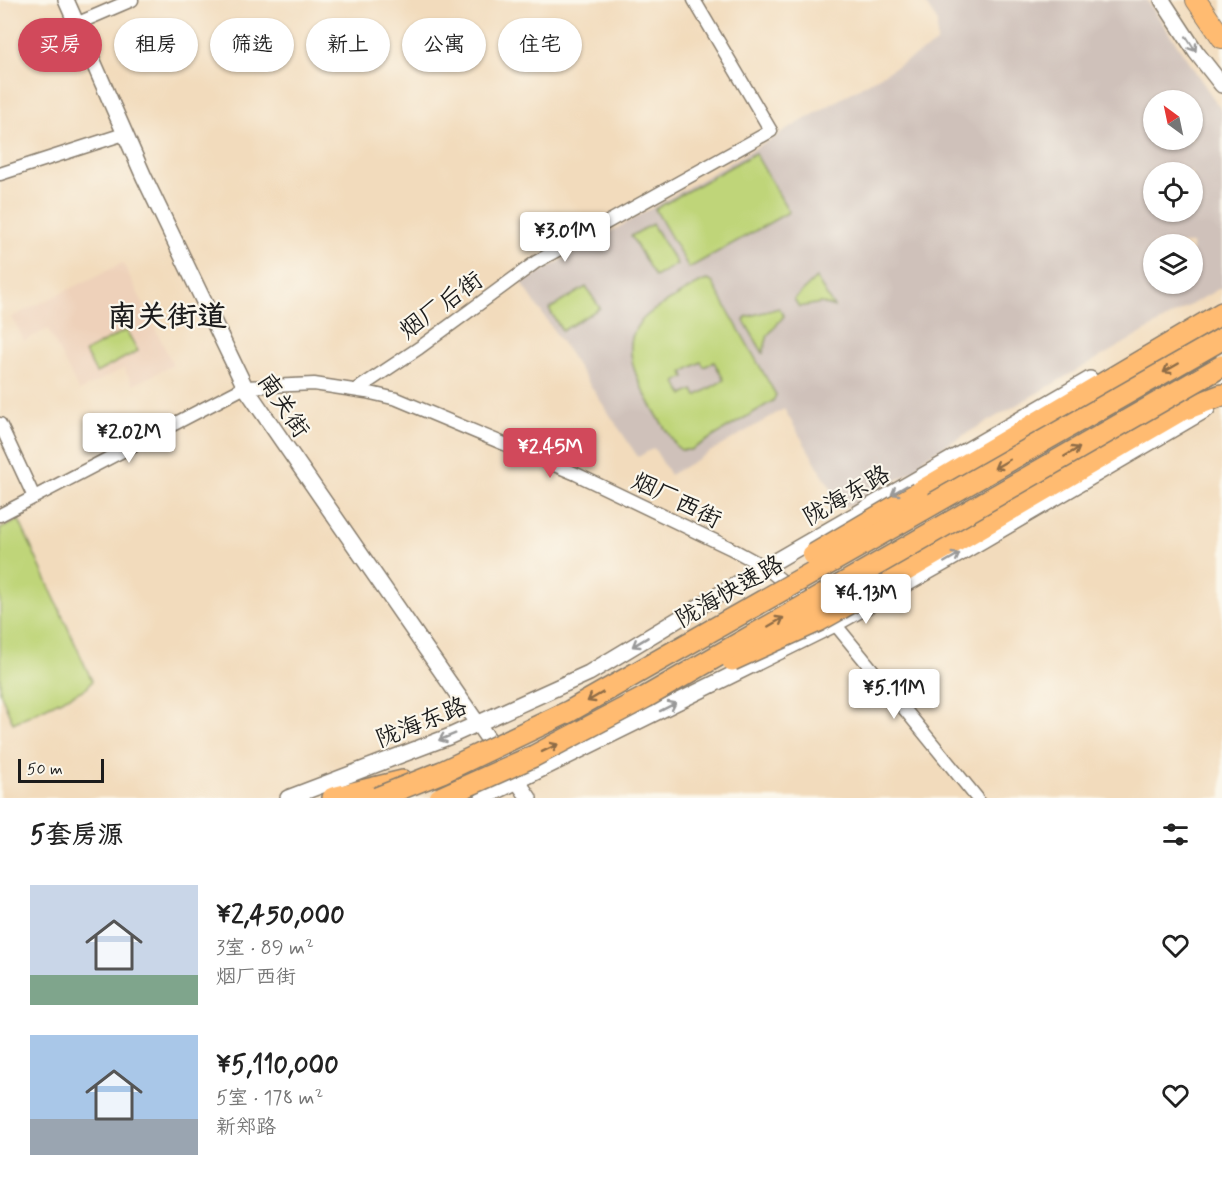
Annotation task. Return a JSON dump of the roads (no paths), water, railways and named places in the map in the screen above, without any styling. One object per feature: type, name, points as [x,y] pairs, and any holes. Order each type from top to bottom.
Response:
[{"type":"highway","points":[[634,674],[689,629],[1222,313]]},
{"type":"highway","name":"陇海快速路","points":[[377,798],[442,772],[570,711],[1222,339]]},
{"type":"highway","name":"陇海快速路","points":[[440,798],[542,752],[646,697],[1222,366]]},
{"type":"highway","points":[[646,697],[818,621],[1178,412],[1222,395]]},
{"type":"highway","points":[[333,798],[442,772]]},
{"type":"main road","points":[[1196,0],[1222,38]]},
{"type":"street","points":[[90,18],[132,0]]},
{"type":"street","name":"烟厂后街","points":[[356,390],[536,262],[771,131],[694,0]]},
{"type":"street","points":[[1162,0],[1196,52],[1222,85]]},
{"type":"street","name":"南关街","points":[[67,3],[73,18]]},
{"type":"street","name":"南关街","points":[[97,72],[244,387],[529,798]]},
{"type":"street","points":[[0,174],[124,134]]},
{"type":"street","name":"陇海东路","points":[[288,798],[477,724],[589,673],[765,567],[1222,302]]},
{"type":"street","name":"烟厂西街","points":[[244,387],[314,384],[398,399],[576,474],[765,567],[835,624],[977,798]]},
{"type":"street","points":[[0,514],[244,387]]},
{"type":"street","points":[[483,798],[835,624],[1222,400]]},
{"type":"street","points":[[0,424],[34,497]]},
{"type":"district","name":"南关街道","points":[[167,316]]}]
